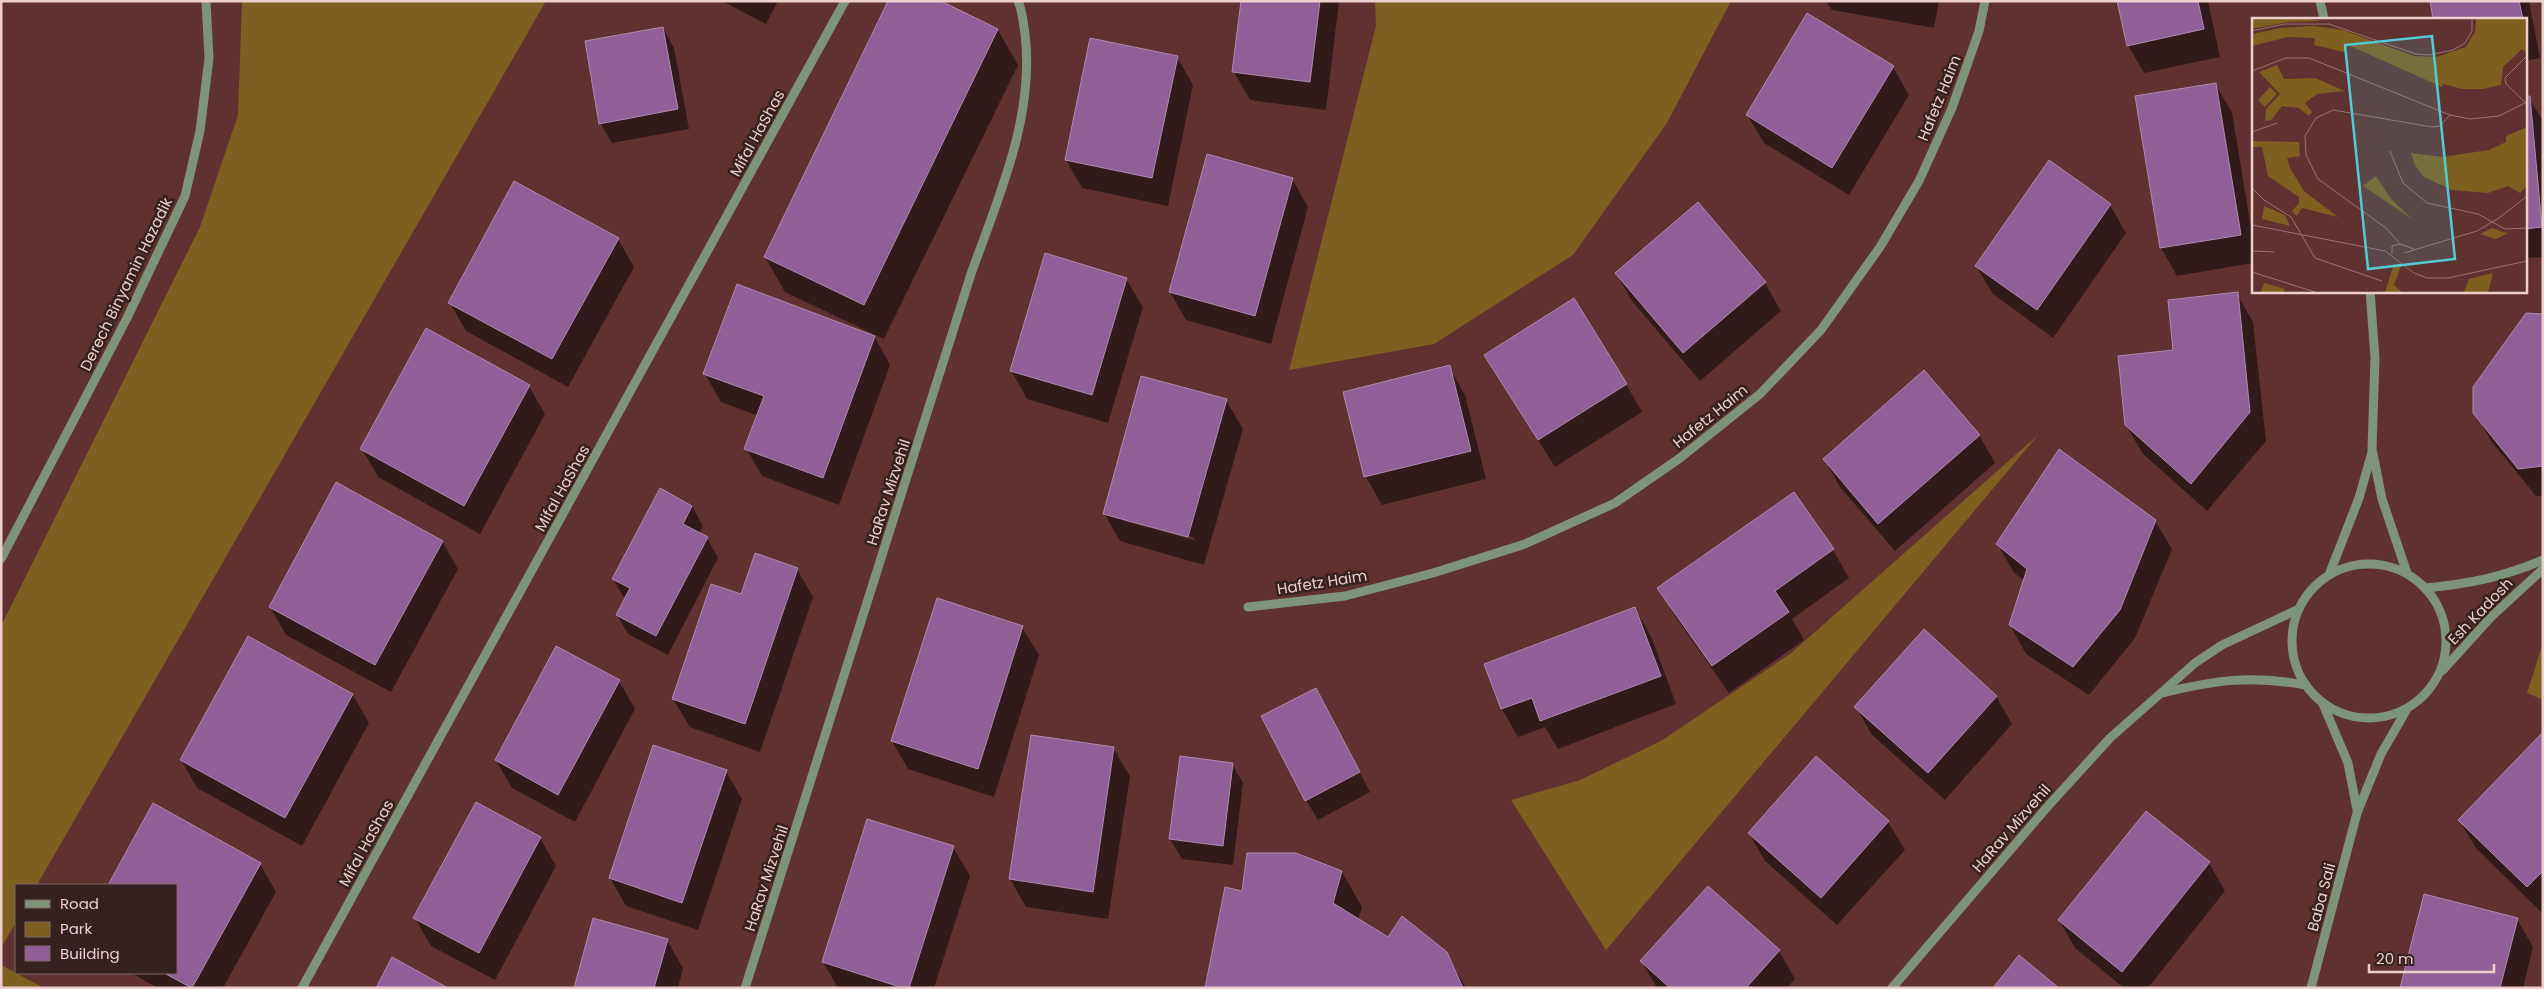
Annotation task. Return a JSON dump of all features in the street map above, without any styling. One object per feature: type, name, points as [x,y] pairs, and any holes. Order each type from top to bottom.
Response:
[{"type":"street","name":"Derech Binyamin Hazadik","points":[[1,559],[127,318],[185,196],[200,131],[209,58],[206,1]]},
{"type":"street","name":"Mifal HaShas","points":[[302,988],[845,1]]},
{"type":"street","name":"HaRav Mizvehil","points":[[745,988],[971,274],[1012,160],[1024,101],[1027,51],[1022,8],[1018,1]]},
{"type":"street","name":"Hafetz Haim","points":[[1248,607],[1345,596],[1433,573],[1525,544],[1615,503],[1680,458],[1760,394],[1821,330],[1880,247],[1918,181],[1952,108],[1979,31],[1985,1]]},
{"type":"street","points":[[2320,1],[2324,18]]},
{"type":"street","points":[[2329,575],[2360,498],[2372,449],[2375,358],[2370,292]]},
{"type":"street","points":[[2372,449],[2382,499],[2407,573]]},
{"type":"street","name":"Esh Kadosh","points":[[2425,588],[2484,581],[2543,560]]},
{"type":"street","points":[[2374,563],[2397,568],[2407,573],[2425,588],[2438,607],[2445,629],[2445,653],[2438,675],[2425,694],[2407,708],[2385,716],[2363,718],[2341,713],[2321,702],[2306,685],[2293,654],[2293,631],[2299,609],[2311,589],[2329,575],[2350,566],[2374,563]]},
{"type":"street","name":"Esh Kadosh","points":[[2438,675],[2491,617],[2543,569]]},
{"type":"street","name":"HaRav Mizvehil","points":[[1892,988],[2067,785],[2110,738],[2195,663],[2222,646],[2299,609]]},
{"type":"street","name":"HaRav Mizvehil","points":[[2160,694],[2218,680],[2272,679],[2306,685]]},
{"type":"street","name":"Baba Sali","points":[[2321,702],[2334,726],[2348,763],[2357,813]]},
{"type":"street","name":"Baba Sali","points":[[2311,988],[2357,813],[2380,754],[2407,708]]},
{"type":"green space","points":[[242,1],[546,1],[38,884],[15,884],[15,924],[1,948],[1,626],[200,227],[238,115]]},
{"type":"green space","points":[[1375,1],[1731,1],[1667,123],[1573,255],[1434,344],[1289,370],[1376,26]]},
{"type":"green space","points":[[2038,435],[1606,950],[1511,800],[1580,780],[1661,741],[1790,654]]},
{"type":"green space","points":[[2543,643],[2543,700],[2527,693]]},
{"type":"green space","points":[[1,965],[44,988],[1,988]]},
{"type":"building","points":[[888,1],[941,1],[998,29],[864,305],[764,257]]},
{"type":"building","points":[[1241,1],[1320,1],[1310,82],[1232,72]]},
{"type":"building","points":[[2117,1],[2198,1],[2204,29],[2127,46]]},
{"type":"building","points":[[2430,1],[2519,1],[2523,18],[2433,18]]},
{"type":"building","points":[[1807,13],[1894,66],[1832,168],[1746,115]]},
{"type":"building","points":[[663,27],[678,109],[599,124],[585,41]]},
{"type":"building","points":[[1090,38],[1178,56],[1152,178],[1065,160]]},
{"type":"building","points":[[2216,83],[2241,235],[2160,248],[2135,96]]},
{"type":"building","points":[[2530,96],[2542,227],[2526,229],[2526,97]]},
{"type":"building","points":[[1207,154],[1293,178],[1255,316],[1169,292]]},
{"type":"building","points":[[2049,160],[2111,204],[2037,310],[1975,266]]},
{"type":"building","points":[[514,181],[619,238],[552,359],[448,303]]},
{"type":"building","points":[[1698,202],[1766,282],[1683,353],[1615,273]]},
{"type":"building","points":[[1045,253],[1127,278],[1092,395],[1010,371]]},
{"type":"building","points":[[737,284],[875,336],[823,478],[744,449],[764,396],[703,374]]},
{"type":"building","points":[[2238,292],[2250,412],[2191,484],[2125,425],[2118,356],[2173,350],[2168,300]]},
{"type":"building","points":[[1574,298],[1627,384],[1538,440],[1484,355]]},
{"type":"building","points":[[2526,313],[2543,314],[2543,466],[2518,469],[2473,413],[2473,387]]},
{"type":"building","points":[[426,328],[530,385],[464,506],[360,449]]},
{"type":"building","points":[[1450,365],[1471,451],[1364,477],[1343,392]]},
{"type":"building","points":[[1924,370],[1980,435],[1878,524],[1823,459]]},
{"type":"building","points":[[1141,376],[1227,399],[1188,537],[1103,514]]},
{"type":"building","points":[[2059,449],[2156,520],[2120,610],[2073,667],[2009,625],[2027,569],[1996,544]]},
{"type":"building","points":[[336,482],[443,541],[375,665],[269,607]]},
{"type":"building","points":[[660,488],[692,506],[683,524],[708,537],[656,636],[616,615],[630,588],[612,579]]},
{"type":"building","points":[[1794,492],[1834,549],[1775,591],[1789,612],[1712,666],[1657,588]]},
{"type":"building","points":[[755,553],[798,568],[745,724],[672,699],[711,584],[741,594]]},
{"type":"building","points":[[937,598],[1023,626],[978,769],[891,741]]},
{"type":"building","points":[[1635,607],[1661,676],[1540,721],[1532,698],[1501,709],[1484,664]]},
{"type":"building","points":[[1924,629],[1997,696],[1928,773],[1854,707]]},
{"type":"building","points":[[248,636],[353,694],[285,818],[180,760]]},
{"type":"building","points":[[556,646],[620,680],[558,795],[495,760]]},
{"type":"building","points":[[1316,688],[1360,772],[1305,801],[1261,716]]},
{"type":"building","points":[[2543,732],[2543,871],[2527,887],[2458,820]]},
{"type":"building","points":[[1031,735],[1114,747],[1093,892],[1009,879]]},
{"type":"building","points":[[653,745],[727,770],[682,903],[609,878]]},
{"type":"building","points":[[1180,756],[1233,763],[1223,846],[1169,839]]},
{"type":"building","points":[[1816,756],[1889,821],[1821,898],[1748,833]]},
{"type":"building","points":[[476,802],[541,837],[479,953],[413,918]]},
{"type":"building","points":[[153,803],[261,863],[192,988],[166,974],[178,974],[178,884],[109,884]]},
{"type":"building","points":[[2146,811],[2210,862],[2122,972],[2058,920]]},
{"type":"building","points":[[867,819],[954,846],[909,988],[903,988],[822,962]]},
{"type":"building","points":[[1247,853],[1296,853],[1342,871],[1333,903],[1388,937],[1402,916],[1447,952],[1463,988],[1205,988],[1225,887],[1242,891]]},
{"type":"building","points":[[1708,886],[1780,950],[1746,988],[1670,988],[1640,961]]},
{"type":"building","points":[[2424,894],[2518,918],[2500,988],[2400,988]]},
{"type":"building","points":[[593,918],[668,939],[654,988],[574,988]]},
{"type":"building","points":[[2019,955],[2059,988],[1993,988]]},
{"type":"building","points":[[392,957],[448,988],[376,988]]}]
